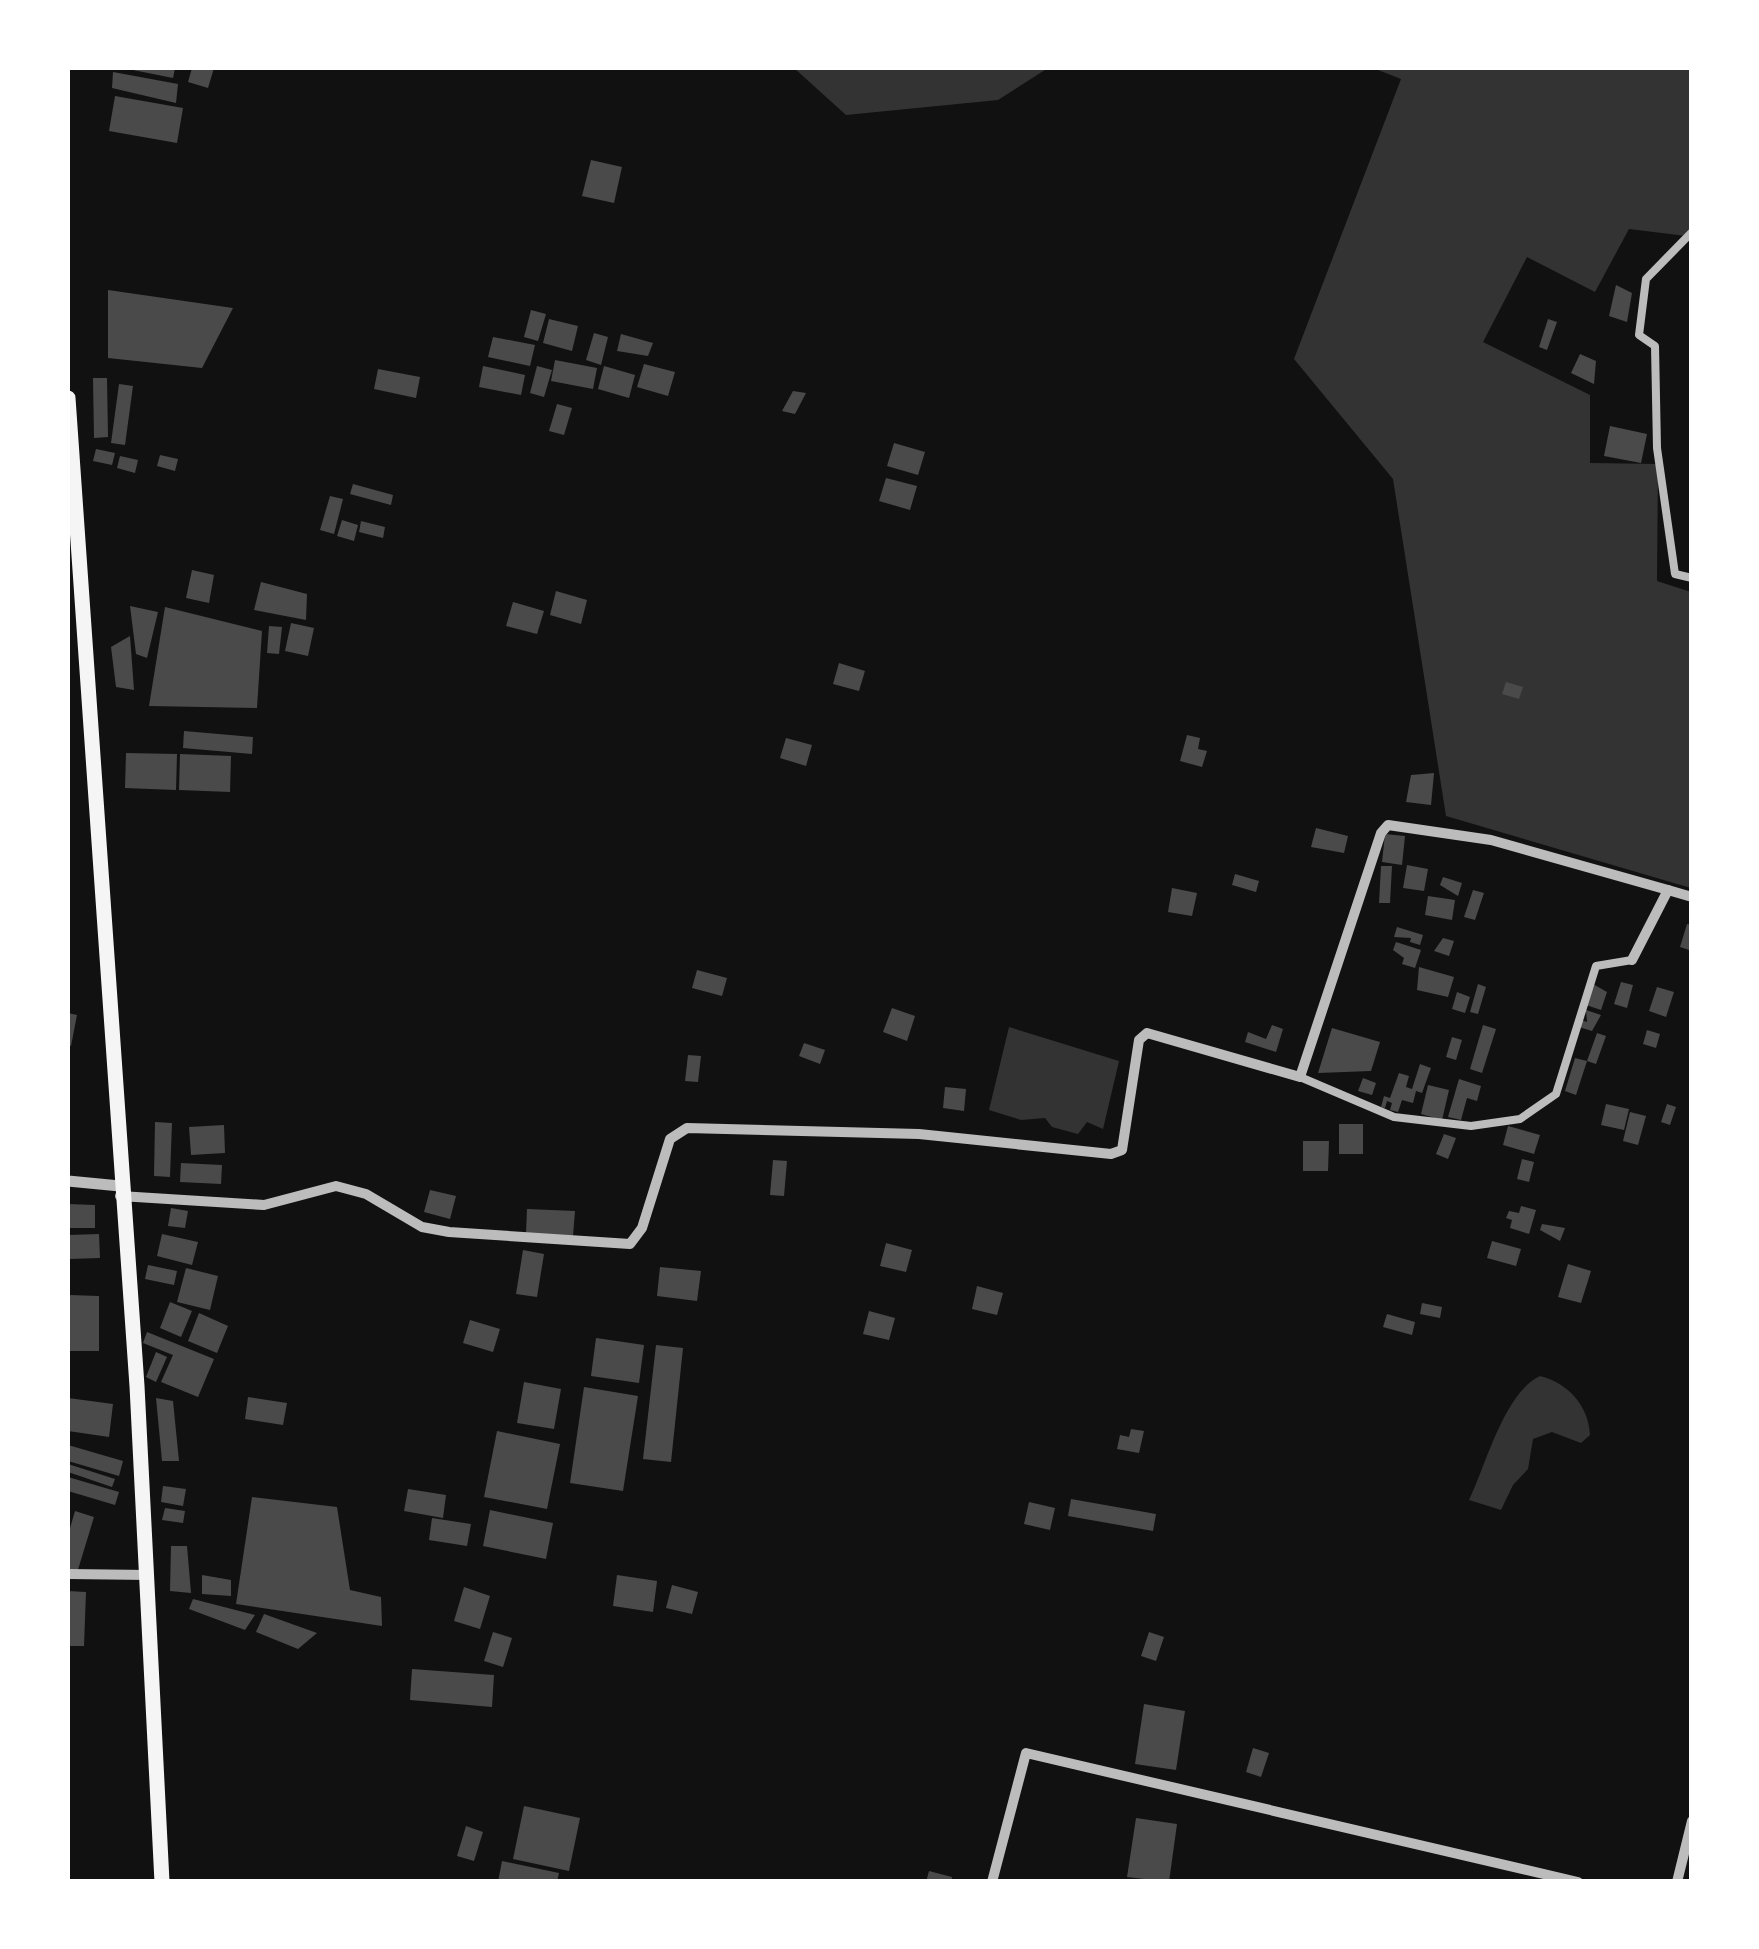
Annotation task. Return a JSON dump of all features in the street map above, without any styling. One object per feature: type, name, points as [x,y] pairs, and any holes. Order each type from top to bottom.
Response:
[{"type":"main road","points":[[68,398],[148,1575],[162,1882]]},
{"type":"street","points":[[1692,232],[1646,279],[1639,335],[1655,346],[1657,448],[1675,574],[1692,578]]},
{"type":"street","points":[[1300,1077],[1310,1059],[1337,956],[1382,832],[1388,825],[1491,840],[1692,898]]},
{"type":"street","points":[[68,1181],[120,1191],[264,1205],[336,1186],[366,1194],[422,1227],[630,1244],[642,1228],[670,1139],[687,1128],[918,1134],[1111,1154],[1122,1150],[1139,1040],[1146,1033],[1160,1033],[1300,1077],[1394,1117],[1471,1126],[1520,1119],[1556,1094],[1596,966],[1632,960],[1668,890]]},
{"type":"street","points":[[68,1574],[148,1575]]},
{"type":"street","points":[[994,1881],[1026,1753],[1578,1882]]},
{"type":"street","points":[[1676,1882],[1692,1821]]},
{"type":"shaded area","points":[[794,68],[1048,68],[998,100],[846,115]]},
{"type":"shaded area","points":[[1373,68],[1691,68],[1692,224],[1686,236],[1629,229],[1595,292],[1527,257],[1483,342],[1590,395],[1590,463],[1658,464],[1657,581],[1691,592],[1691,888],[1446,816],[1393,479],[1294,359],[1401,79]]},
{"type":"shaded area","points":[[1009,1027],[1119,1061],[1103,1129],[1087,1122],[1078,1134],[1052,1127],[1045,1118],[1021,1120],[989,1110]]},
{"type":"shaded area","points":[[1540,1376],[1575,1397],[1586,1415],[1590,1435],[1581,1443],[1552,1432],[1533,1439],[1528,1469],[1513,1485],[1501,1510],[1469,1500],[1506,1413],[1527,1385]]},
{"type":"building","points":[[123,68],[175,68],[173,78]]},
{"type":"building","points":[[192,68],[214,68],[208,88],[188,82]]},
{"type":"building","points":[[113,72],[178,84],[176,103],[112,88]]},
{"type":"building","points":[[115,96],[183,108],[177,143],[109,131]]},
{"type":"building","points":[[591,160],[622,167],[614,203],[582,196]]},
{"type":"building","points":[[1616,285],[1632,293],[1627,322],[1609,316]]},
{"type":"building","points":[[108,290],[233,308],[202,368],[108,358]]},
{"type":"building","points":[[531,310],[546,314],[538,341],[524,337]]},
{"type":"building","points":[[549,319],[578,326],[572,351],[543,343]]},
{"type":"building","points":[[1548,319],[1557,322],[1547,350],[1539,347]]},
{"type":"building","points":[[594,333],[608,337],[601,365],[586,360]]},
{"type":"building","points":[[621,334],[653,343],[648,356],[617,351]]},
{"type":"building","points":[[493,337],[535,345],[530,366],[488,357]]},
{"type":"building","points":[[1580,354],[1596,361],[1594,384],[1571,373]]},
{"type":"building","points":[[555,360],[597,368],[593,389],[551,381]]},
{"type":"building","points":[[644,364],[675,372],[668,396],[637,387]]},
{"type":"building","points":[[483,366],[525,375],[521,395],[479,387]]},
{"type":"building","points":[[537,366],[552,370],[544,397],[530,393]]},
{"type":"building","points":[[604,366],[635,375],[629,398],[598,389]]},
{"type":"building","points":[[378,369],[420,377],[416,398],[374,389]]},
{"type":"building","points":[[93,378],[107,378],[108,437],[94,438]]},
{"type":"building","points":[[119,384],[133,386],[125,445],[111,443]]},
{"type":"building","points":[[793,391],[806,393],[795,414],[782,411]]},
{"type":"building","points":[[557,404],[572,408],[564,435],[549,431]]},
{"type":"building","points":[[1610,426],[1647,434],[1641,463],[1604,456]]},
{"type":"building","points":[[894,443],[925,452],[918,475],[887,466]]},
{"type":"building","points":[[96,449],[115,453],[112,465],[93,461]]},
{"type":"building","points":[[160,455],[178,459],[175,471],[157,466]]},
{"type":"building","points":[[120,456],[138,460],[135,473],[117,468]]},
{"type":"building","points":[[886,478],[917,486],[910,510],[879,501]]},
{"type":"building","points":[[353,484],[393,495],[391,505],[350,494]]},
{"type":"building","points":[[330,496],[343,499],[334,534],[320,530]]},
{"type":"building","points":[[342,520],[358,525],[354,541],[337,536]]},
{"type":"building","points":[[361,521],[385,527],[383,538],[359,532]]},
{"type":"building","points":[[192,570],[214,575],[209,603],[186,598]]},
{"type":"building","points":[[261,582],[307,594],[306,620],[254,610]]},
{"type":"building","points":[[556,591],[587,600],[581,624],[550,615]]},
{"type":"building","points":[[513,602],[544,611],[537,634],[506,626]]},
{"type":"building","points":[[130,606],[158,612],[147,658],[136,654]]},
{"type":"building","points":[[165,607],[262,631],[257,708],[149,706]]},
{"type":"building","points":[[291,623],[314,628],[308,656],[285,651]]},
{"type":"building","points":[[269,626],[282,627],[279,654],[267,653]]},
{"type":"building","points":[[130,636],[134,690],[116,687],[111,647]]},
{"type":"building","points":[[839,663],[865,671],[859,691],[833,684]]},
{"type":"building","points":[[1506,682],[1523,687],[1519,699],[1502,694]]},
{"type":"building","points":[[184,731],[253,737],[252,754],[183,748]]},
{"type":"building","points":[[1187,735],[1200,738],[1198,749],[1207,751],[1202,767],[1180,761]]},
{"type":"building","points":[[786,738],[812,745],[806,766],[780,758]]},
{"type":"building","points":[[126,753],[177,754],[176,790],[125,788]]},
{"type":"building","points":[[180,754],[231,756],[230,792],[179,790]]},
{"type":"building","points":[[1434,773],[1431,805],[1406,802],[1411,775]]},
{"type":"building","points":[[1316,828],[1348,836],[1344,853],[1311,847]]},
{"type":"building","points":[[1385,834],[1405,836],[1402,865],[1382,862]]},
{"type":"building","points":[[1407,865],[1428,869],[1424,891],[1403,888]]},
{"type":"building","points":[[1381,866],[1392,866],[1390,903],[1379,903]]},
{"type":"building","points":[[1235,874],[1259,881],[1256,892],[1232,885]]},
{"type":"building","points":[[1443,877],[1462,883],[1458,896],[1440,885]]},
{"type":"building","points":[[1172,888],[1197,893],[1192,916],[1168,912]]},
{"type":"building","points":[[1473,890],[1484,893],[1475,920],[1464,917]]},
{"type":"building","points":[[1428,896],[1455,900],[1452,920],[1425,915]]},
{"type":"building","points":[[1687,924],[1692,925],[1692,951],[1680,947]]},
{"type":"building","points":[[1397,927],[1423,935],[1420,945],[1410,942],[1411,938],[1394,937]]},
{"type":"building","points":[[1443,938],[1454,941],[1449,956],[1434,951]]},
{"type":"building","points":[[1396,942],[1421,950],[1415,968],[1402,964],[1404,958],[1393,950]]},
{"type":"building","points":[[1419,967],[1454,977],[1448,997],[1417,990]]},
{"type":"building","points":[[697,970],[727,978],[722,996],[692,988]]},
{"type":"building","points":[[1621,982],[1633,985],[1627,1008],[1614,1004]]},
{"type":"building","points":[[1478,984],[1486,987],[1478,1014],[1470,1012]]},
{"type":"building","points":[[1593,984],[1607,992],[1601,1010],[1586,1005]]},
{"type":"building","points":[[1657,987],[1674,992],[1666,1017],[1649,1011]]},
{"type":"building","points":[[1457,992],[1470,997],[1465,1013],[1452,1009]]},
{"type":"building","points":[[892,1008],[915,1016],[907,1041],[883,1032]]},
{"type":"building","points":[[1586,1010],[1601,1015],[1592,1031],[1579,1027],[1581,1020],[1587,1022]]},
{"type":"building","points":[[68,1013],[77,1015],[71,1046],[68,1045]]},
{"type":"building","points":[[1272,1025],[1283,1029],[1276,1052],[1245,1042],[1248,1032],[1266,1039]]},
{"type":"building","points":[[1483,1025],[1496,1029],[1482,1073],[1470,1069]]},
{"type":"building","points":[[1332,1028],[1380,1042],[1371,1071],[1318,1073]]},
{"type":"building","points":[[1647,1030],[1660,1034],[1656,1048],[1643,1044]]},
{"type":"building","points":[[1597,1033],[1606,1036],[1596,1064],[1587,1061]]},
{"type":"building","points":[[1452,1037],[1462,1040],[1456,1060],[1446,1057]]},
{"type":"building","points":[[804,1043],[825,1050],[820,1064],[799,1056]]},
{"type":"building","points":[[688,1055],[701,1056],[698,1082],[685,1081]]},
{"type":"building","points":[[1575,1058],[1587,1061],[1576,1095],[1565,1091]]},
{"type":"building","points":[[1420,1064],[1431,1068],[1422,1093],[1416,1091],[1413,1103],[1402,1100],[1398,1112],[1390,1110],[1392,1103],[1387,1101],[1385,1108],[1381,1107],[1384,1096],[1390,1098],[1399,1073],[1409,1076],[1406,1087],[1412,1089]]},
{"type":"building","points":[[1363,1078],[1376,1083],[1372,1095],[1358,1091]]},
{"type":"building","points":[[1459,1079],[1481,1086],[1477,1101],[1467,1098],[1461,1120],[1448,1117]]},
{"type":"building","points":[[1428,1085],[1449,1090],[1442,1120],[1421,1114]]},
{"type":"building","points":[[945,1087],[966,1089],[964,1111],[943,1108]]},
{"type":"building","points":[[1606,1104],[1629,1109],[1624,1130],[1601,1125]]},
{"type":"building","points":[[1667,1104],[1676,1107],[1670,1125],[1661,1122]]},
{"type":"building","points":[[1630,1112],[1646,1116],[1638,1145],[1623,1141]]},
{"type":"building","points":[[155,1122],[172,1123],[170,1177],[154,1176]]},
{"type":"building","points":[[1339,1124],[1363,1124],[1363,1154],[1339,1154]]},
{"type":"building","points":[[224,1125],[225,1153],[191,1155],[189,1127]]},
{"type":"building","points":[[1508,1126],[1540,1135],[1534,1154],[1503,1145]]},
{"type":"building","points":[[1444,1134],[1456,1138],[1448,1159],[1436,1154]]},
{"type":"building","points":[[1303,1141],[1329,1141],[1328,1171],[1303,1171]]},
{"type":"building","points":[[1522,1159],[1534,1162],[1529,1182],[1517,1179]]},
{"type":"building","points":[[773,1160],[787,1161],[784,1196],[770,1195]]},
{"type":"building","points":[[181,1163],[222,1165],[221,1184],[180,1182]]},
{"type":"building","points":[[430,1190],[456,1196],[450,1219],[424,1212]]},
{"type":"building","points":[[68,1204],[95,1205],[95,1228],[68,1228]]},
{"type":"building","points":[[1521,1206],[1536,1210],[1529,1234],[1510,1228],[1512,1220],[1506,1218],[1509,1211],[1519,1213]]},
{"type":"building","points":[[171,1208],[188,1211],[185,1228],[168,1226]]},
{"type":"building","points":[[527,1209],[575,1211],[573,1236],[526,1233]]},
{"type":"building","points":[[1542,1224],[1565,1228],[1560,1241],[1540,1230]]},
{"type":"building","points":[[99,1234],[100,1258],[69,1259],[68,1235]]},
{"type":"building","points":[[162,1234],[198,1242],[192,1265],[157,1256]]},
{"type":"building","points":[[1492,1241],[1521,1249],[1516,1266],[1487,1258]]},
{"type":"building","points":[[886,1243],[912,1250],[906,1272],[880,1266]]},
{"type":"building","points":[[523,1250],[544,1254],[537,1297],[516,1294]]},
{"type":"building","points":[[1568,1264],[1591,1271],[1581,1303],[1558,1297]]},
{"type":"building","points":[[148,1265],[177,1271],[174,1285],[145,1279]]},
{"type":"building","points":[[660,1267],[701,1271],[697,1301],[657,1296]]},
{"type":"building","points":[[186,1268],[218,1276],[210,1310],[177,1302]]},
{"type":"building","points":[[977,1286],[1003,1293],[997,1315],[972,1309]]},
{"type":"building","points":[[70,1295],[99,1296],[99,1351],[69,1351]]},
{"type":"building","points":[[170,1302],[192,1311],[181,1337],[160,1328]]},
{"type":"building","points":[[1422,1303],[1442,1307],[1440,1318],[1420,1314]]},
{"type":"building","points":[[869,1311],[895,1318],[889,1340],[863,1334]]},
{"type":"building","points":[[199,1313],[228,1326],[217,1353],[188,1341]]},
{"type":"building","points":[[1387,1314],[1415,1322],[1412,1335],[1383,1327]]},
{"type":"building","points":[[470,1320],[500,1329],[493,1352],[463,1343]]},
{"type":"building","points":[[147,1332],[214,1359],[198,1397],[161,1382],[173,1355],[143,1343]]},
{"type":"building","points":[[596,1338],[644,1345],[639,1383],[591,1376]]},
{"type":"building","points":[[656,1345],[683,1348],[671,1462],[643,1459]]},
{"type":"building","points":[[156,1352],[167,1357],[156,1382],[146,1377]]},
{"type":"building","points":[[524,1382],[561,1389],[554,1429],[517,1423]]},
{"type":"building","points":[[584,1387],[638,1396],[623,1491],[570,1483]]},
{"type":"building","points":[[248,1397],[287,1403],[283,1425],[245,1419]]},
{"type":"building","points":[[68,1398],[113,1404],[109,1437],[68,1431]]},
{"type":"building","points":[[156,1398],[173,1401],[179,1461],[162,1461]]},
{"type":"building","points":[[1131,1429],[1144,1431],[1139,1453],[1117,1449],[1120,1435],[1129,1437]]},
{"type":"building","points":[[497,1431],[560,1444],[547,1509],[484,1497]]},
{"type":"building","points":[[68,1445],[123,1461],[119,1476],[68,1461]]},
{"type":"building","points":[[68,1464],[115,1479],[112,1487],[68,1472]]},
{"type":"building","points":[[68,1477],[119,1492],[115,1505],[68,1491]]},
{"type":"building","points":[[163,1486],[186,1489],[183,1506],[161,1502]]},
{"type":"building","points":[[408,1489],[446,1495],[443,1518],[404,1511]]},
{"type":"building","points":[[252,1497],[337,1507],[350,1590],[381,1597],[382,1626],[236,1604]]},
{"type":"building","points":[[1071,1499],[1156,1514],[1153,1531],[1068,1516]]},
{"type":"building","points":[[1029,1502],[1055,1508],[1050,1530],[1024,1524]]},
{"type":"building","points":[[165,1508],[185,1511],[183,1523],[162,1520]]},
{"type":"building","points":[[490,1510],[553,1523],[546,1559],[483,1546]]},
{"type":"building","points":[[75,1511],[94,1517],[77,1573],[68,1570],[68,1535]]},
{"type":"building","points":[[432,1518],[471,1524],[467,1546],[429,1540]]},
{"type":"building","points":[[171,1546],[187,1546],[191,1593],[170,1591]]},
{"type":"building","points":[[202,1575],[231,1580],[231,1596],[202,1594]]},
{"type":"building","points":[[617,1575],[657,1581],[653,1612],[613,1606]]},
{"type":"building","points":[[672,1585],[698,1592],[692,1614],[666,1608]]},
{"type":"building","points":[[464,1587],[490,1596],[480,1629],[454,1621]]},
{"type":"building","points":[[68,1591],[86,1592],[84,1646],[68,1646]]},
{"type":"building","points":[[193,1599],[255,1615],[245,1630],[189,1609]]},
{"type":"building","points":[[264,1614],[317,1633],[298,1649],[256,1632]]},
{"type":"building","points":[[493,1632],[512,1638],[503,1667],[484,1661]]},
{"type":"building","points":[[1149,1632],[1164,1637],[1156,1661],[1141,1656]]},
{"type":"building","points":[[412,1669],[494,1675],[492,1707],[410,1700]]},
{"type":"building","points":[[1144,1704],[1185,1711],[1176,1770],[1135,1764]]},
{"type":"building","points":[[1253,1748],[1269,1753],[1261,1777],[1246,1772]]},
{"type":"building","points":[[524,1806],[580,1818],[569,1871],[513,1859]]},
{"type":"building","points":[[1136,1818],[1177,1824],[1169,1882],[1127,1877]]},
{"type":"building","points":[[466,1826],[483,1832],[474,1861],[457,1856]]},
{"type":"building","points":[[502,1861],[559,1873],[557,1882],[498,1882]]},
{"type":"building","points":[[929,1871],[952,1877],[951,1882],[926,1882]]}]
